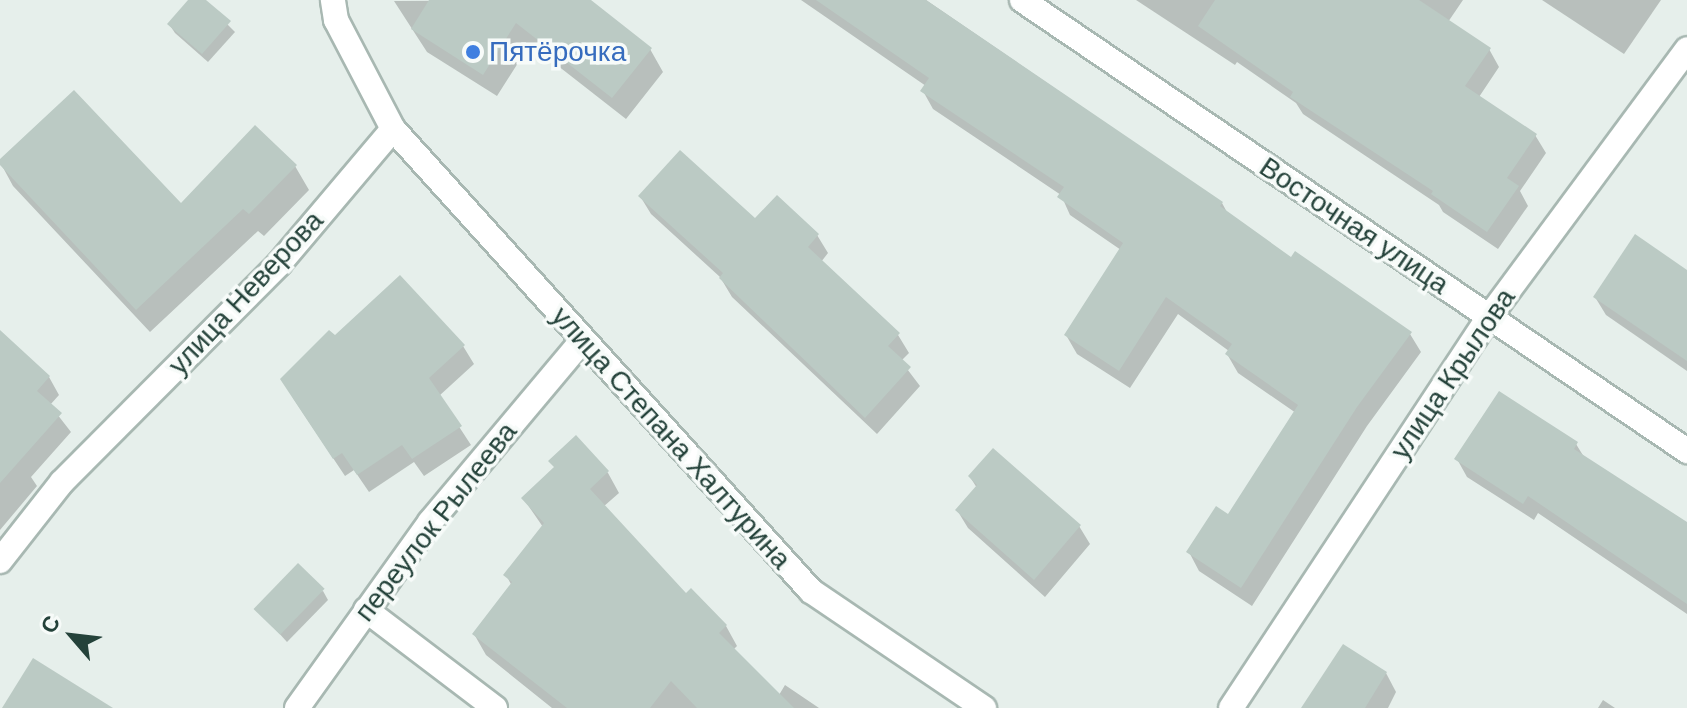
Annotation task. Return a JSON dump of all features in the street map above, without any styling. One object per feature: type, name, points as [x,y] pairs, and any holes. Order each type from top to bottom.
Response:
[{"type":"street","points":[[333,0],[336,20],[393,129]]},
{"type":"street","name":"Восточная улица","points":[[1022,0],[1687,451]]},
{"type":"street","name":"улица Крылова","points":[[1231,708],[1489,317],[1687,49]]},
{"type":"street","name":"улица Степана Халтурина","points":[[393,129],[434,170],[582,341],[811,591],[984,708]]},
{"type":"street","name":"улица Неверова","points":[[0,561],[62,482],[279,264],[393,129]]},
{"type":"street","name":"переулок Рылеева","points":[[297,708],[430,522],[582,341]]},
{"type":"street","points":[[366,610],[495,708]]},
{"type":"building","points":[[188,0],[206,0],[231,21],[202,54],[167,24]]},
{"type":"building","points":[[429,0],[591,0],[652,48],[612,98],[516,23],[483,75],[411,29]]},
{"type":"building","points":[[816,0],[926,0],[1223,202],[1220,206],[1291,257],[1295,251],[1412,332],[1357,407],[1241,588],[1186,552],[1216,506],[1228,514],[1298,405],[1225,354],[1232,344],[1166,297],[1119,371],[1064,335],[1123,243],[1057,197],[1064,187],[920,91],[929,78]]},
{"type":"building","points":[[1215,0],[1419,0],[1491,48],[1465,86],[1537,134],[1507,178],[1519,186],[1487,232],[1431,194],[1433,191],[1290,97],[1293,92],[1198,26]]},
{"type":"building","points":[[74,90],[181,203],[255,125],[297,165],[249,214],[243,209],[136,310],[0,165],[0,159]]},
{"type":"building","points":[[680,150],[755,218],[777,195],[819,234],[808,247],[900,333],[888,346],[911,367],[865,418],[719,278],[723,273],[638,196]]},
{"type":"building","points":[[1635,234],[1687,270],[1687,361],[1593,297]]},
{"type":"building","points":[[400,275],[465,345],[429,378],[462,426],[412,459],[402,445],[357,475],[342,453],[333,459],[280,379],[329,330],[335,335]]},
{"type":"building","points":[[0,330],[50,376],[37,391],[62,413],[0,483]]},
{"type":"building","points":[[1499,391],[1578,442],[1574,449],[1687,522],[1687,604],[1528,496],[1523,504],[1454,459]]},
{"type":"building","points":[[576,435],[609,471],[590,489],[686,593],[691,588],[727,625],[719,633],[794,708],[697,708],[671,681],[650,708],[567,708],[472,634],[512,582],[503,575],[544,523],[521,498],[554,467],[548,461]]},
{"type":"building","points":[[993,448],[1081,525],[1034,580],[955,510],[977,485],[968,476]]},
{"type":"building","points":[[298,563],[325,589],[280,635],[254,609]]},
{"type":"building","points":[[1343,644],[1387,672],[1365,708],[1301,708]]},
{"type":"building","points":[[33,658],[113,708],[2,708]]},
{"type":"place","name":"Пятёрочка","points":[[473,52]]}]
